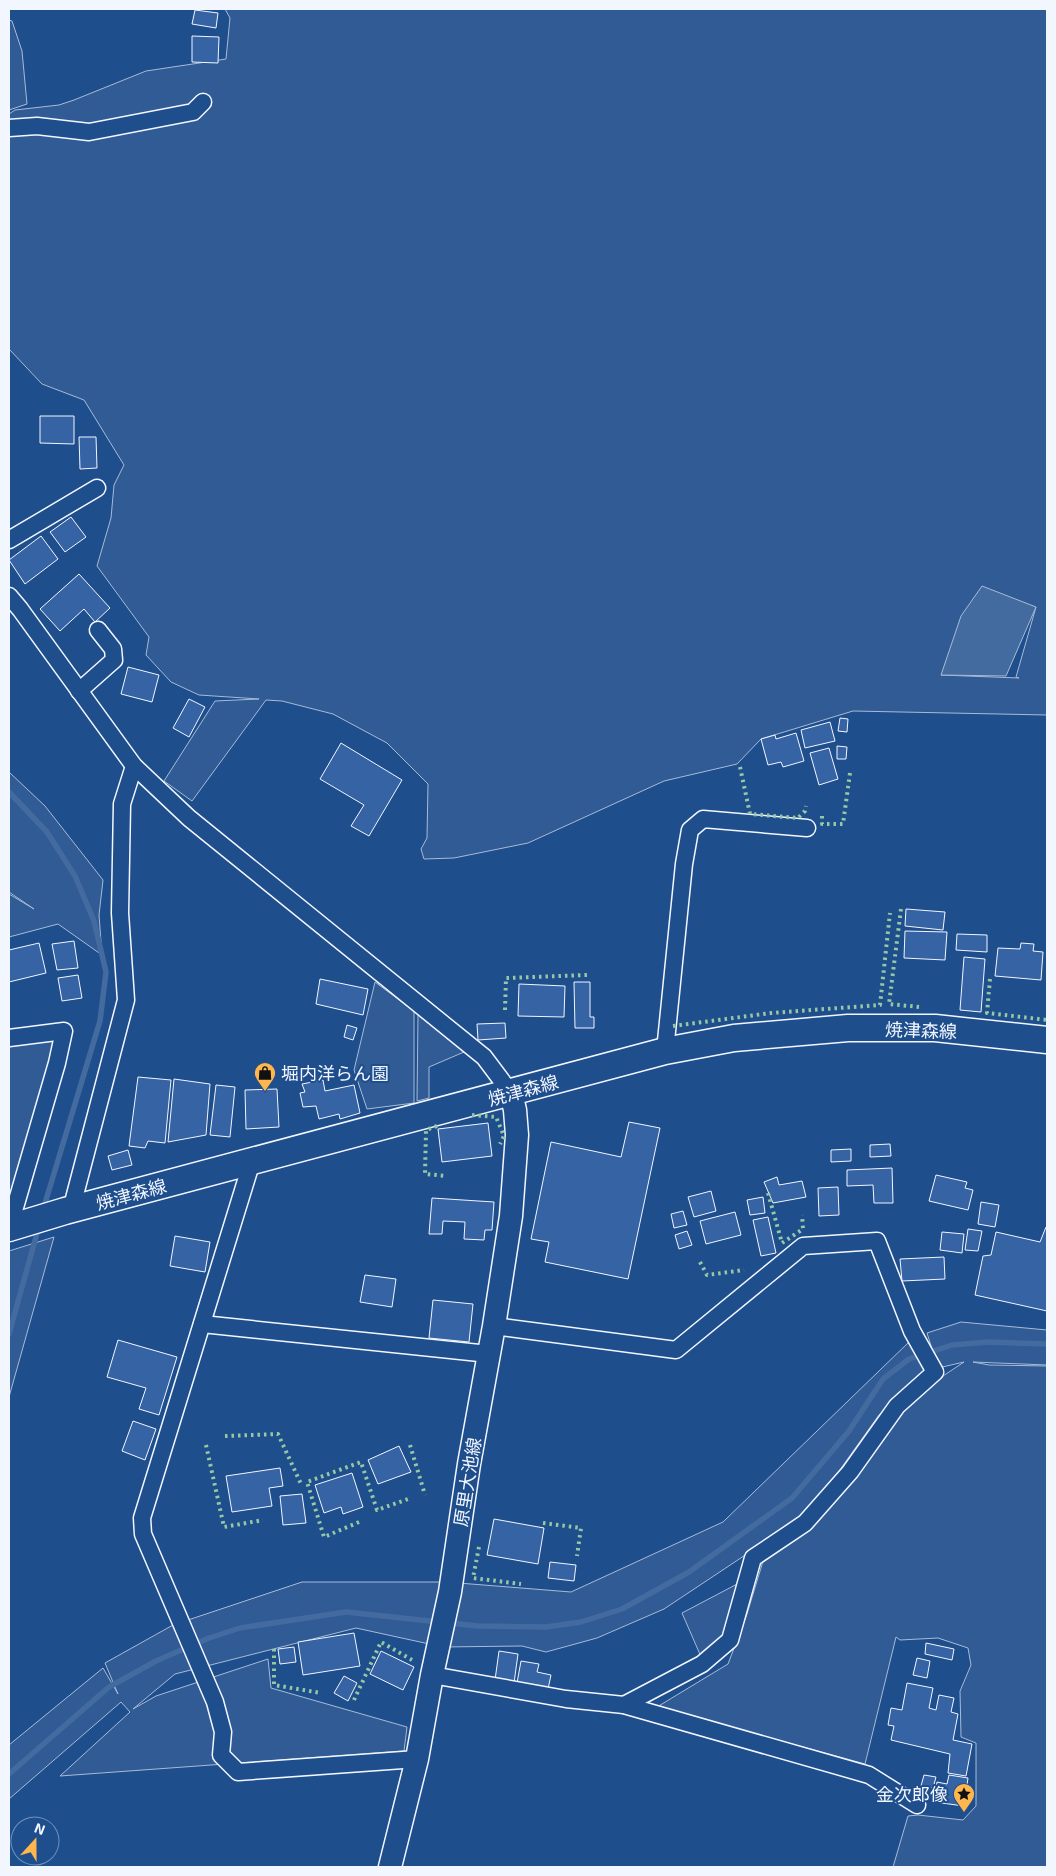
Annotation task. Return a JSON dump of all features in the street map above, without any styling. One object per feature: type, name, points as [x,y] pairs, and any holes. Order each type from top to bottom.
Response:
[{"type":"main road","name":"焼津森線","points":[[9,1228],[68,1210],[665,1051],[734,1038],[848,1028],[935,1028],[1047,1040]]},
{"type":"main road","name":"原里大池線","points":[[390,1867],[417,1759],[432,1675],[450,1592],[469,1464],[494,1326],[511,1216],[516,1144],[515,1110],[511,1093]]},
{"type":"street","points":[[9,128],[36,126],[89,132],[193,112],[203,102]]},
{"type":"street","points":[[9,540],[97,488]]},
{"type":"street","points":[[9,596],[20,608],[134,766],[189,818],[484,1057],[511,1093]]},
{"type":"street","points":[[79,691],[114,660],[113,649],[98,630]]},
{"type":"street","points":[[68,1210],[126,1000],[120,913],[122,804],[134,766]]},
{"type":"street","points":[[665,1051],[684,864],[690,830],[703,818],[807,828]]},
{"type":"street","points":[[9,1038],[64,1031],[57,1063],[9,1228]]},
{"type":"street","points":[[252,1161],[142,1518],[143,1534],[215,1702],[223,1732],[221,1755],[238,1772],[417,1759]]},
{"type":"street","points":[[494,1326],[676,1350],[803,1246],[877,1242],[912,1331],[935,1372],[897,1406],[850,1472],[805,1523],[753,1558],[730,1640],[702,1664],[624,1705]]},
{"type":"street","points":[[202,1324],[489,1354]]},
{"type":"street","points":[[432,1675],[566,1700],[624,1705],[869,1775],[917,1804]]},
{"type":"shaded area","points":[[225,9],[1047,9],[1047,715],[853,711],[761,739],[737,764],[664,781],[528,843],[454,858],[424,859],[421,849],[427,838],[428,784],[387,743],[333,714],[282,701],[266,700],[192,801],[164,781],[215,701],[259,699],[199,695],[171,682],[146,655],[149,637],[97,566],[111,518],[114,485],[124,465],[84,400],[42,384],[9,349],[9,114],[15,110],[59,105],[146,71],[226,59],[230,18]],"holes":[[[1036,607],[1016,677],[1019,678],[941,675]]]},
{"type":"shaded area","points":[[9,20],[12,21],[22,51],[27,104],[9,110]]},
{"type":"shaded area","points":[[982,586],[1036,607],[1006,676],[941,675],[961,616]]},
{"type":"shaded area","points":[[9,772],[45,806],[103,880],[99,915],[102,955],[58,924],[9,937],[9,894],[34,909],[9,892]]},
{"type":"shaded area","points":[[375,982],[414,1011],[414,1103],[367,1109],[354,1070]]},
{"type":"shaded area","points":[[418,1015],[464,1052],[429,1067],[429,1098],[417,1101]]},
{"type":"shaded area","points":[[55,1038],[59,1074],[9,1202],[9,1041]]},
{"type":"shaded area","points":[[54,1237],[9,1397],[9,1251]]},
{"type":"shaded area","points":[[961,1322],[1047,1330],[1047,1365],[973,1362],[989,1365],[1047,1366],[1047,1867],[893,1867],[908,1816],[918,1815],[963,1820],[976,1806],[976,1743],[961,1737],[960,1691],[971,1665],[968,1648],[938,1638],[900,1640],[896,1637],[865,1764],[657,1707],[728,1664],[747,1614],[764,1558],[909,1402],[964,1362],[938,1368],[927,1333]]},
{"type":"shaded area","points":[[910,1341],[929,1371],[879,1415],[824,1492],[792,1524],[664,1609],[597,1638],[546,1652],[522,1646],[443,1647],[356,1628],[175,1674],[133,1709],[156,1696],[268,1659],[271,1688],[407,1727],[404,1751],[60,1776],[130,1712],[121,1702],[9,1799],[9,1745],[103,1668],[118,1694],[105,1663],[173,1625],[302,1582],[446,1582],[571,1592],[723,1522]]},
{"type":"shaded area","points":[[741,1582],[720,1645],[702,1659],[682,1613]]},
{"type":"building","points":[[195,10],[218,13],[216,28],[192,24]]},
{"type":"building","points":[[192,36],[219,37],[218,63],[192,62]]},
{"type":"building","points":[[40,416],[74,416],[74,444],[40,443]]},
{"type":"building","points":[[79,437],[96,437],[97,468],[80,469]]},
{"type":"building","points":[[71,517],[86,537],[65,552],[50,532]]},
{"type":"building","points":[[41,536],[58,559],[25,584],[9,560]]},
{"type":"building","points":[[79,574],[110,608],[95,622],[84,609],[60,631],[40,609]]},
{"type":"building","points":[[128,667],[159,675],[152,702],[121,694]]},
{"type":"building","points":[[189,699],[205,707],[189,737],[173,728]]},
{"type":"building","points":[[840,718],[848,719],[847,732],[838,731]]},
{"type":"building","points":[[830,722],[835,741],[805,748],[801,730]]},
{"type":"building","points":[[796,733],[804,761],[783,767],[781,762],[768,765],[761,739],[775,735],[776,739]]},
{"type":"building","points":[[341,743],[402,780],[369,836],[351,826],[364,805],[320,779]]},
{"type":"building","points":[[837,746],[847,747],[846,759],[837,759]]},
{"type":"building","points":[[829,748],[838,779],[819,785],[810,753]]},
{"type":"building","points":[[906,909],[945,912],[943,930],[905,926]]},
{"type":"building","points":[[905,931],[947,932],[945,960],[904,958]]},
{"type":"building","points":[[957,934],[987,935],[987,952],[956,950]]},
{"type":"building","points":[[74,941],[78,968],[57,970],[52,944]]},
{"type":"building","points":[[39,943],[46,973],[9,982],[9,950]]},
{"type":"building","points":[[1021,943],[1034,944],[1033,951],[1043,952],[1041,980],[995,976],[998,948],[1020,949]]},
{"type":"building","points":[[964,957],[985,959],[981,1012],[960,1010]]},
{"type":"building","points":[[78,975],[82,998],[62,1001],[58,978]]},
{"type":"building","points":[[320,979],[368,989],[363,1015],[316,1004]]},
{"type":"building","points":[[574,982],[590,982],[590,1017],[594,1017],[594,1028],[575,1028]]},
{"type":"building","points":[[519,984],[565,986],[564,1017],[518,1016]]},
{"type":"building","points":[[505,1023],[506,1038],[478,1040],[477,1024]]},
{"type":"building","points":[[347,1025],[357,1028],[353,1040],[344,1037]]},
{"type":"building","points":[[138,1077],[171,1080],[165,1143],[148,1141],[145,1148],[129,1146]]},
{"type":"building","points":[[174,1079],[210,1084],[206,1135],[168,1142]]},
{"type":"building","points":[[323,1080],[325,1091],[354,1085],[360,1113],[340,1119],[339,1114],[319,1119],[316,1106],[303,1107],[300,1093],[305,1092],[302,1084]]},
{"type":"building","points":[[216,1085],[235,1087],[230,1137],[210,1135]]},
{"type":"building","points":[[277,1089],[279,1127],[246,1129],[245,1090]]},
{"type":"building","points":[[629,1122],[660,1128],[628,1279],[545,1262],[549,1242],[531,1239],[551,1142],[621,1157]]},
{"type":"building","points":[[488,1123],[492,1156],[442,1162],[438,1129]]},
{"type":"building","points":[[890,1144],[891,1156],[870,1157],[870,1145]]},
{"type":"building","points":[[851,1149],[851,1161],[831,1162],[831,1150]]},
{"type":"building","points":[[128,1150],[132,1165],[112,1170],[108,1156]]},
{"type":"building","points":[[892,1168],[893,1203],[874,1203],[873,1185],[847,1186],[847,1170]]},
{"type":"building","points":[[936,1175],[967,1182],[965,1188],[973,1190],[968,1210],[929,1201]]},
{"type":"building","points":[[777,1177],[779,1185],[802,1181],[806,1197],[773,1203],[764,1182]]},
{"type":"building","points":[[838,1187],[839,1215],[819,1216],[818,1188]]},
{"type":"building","points":[[711,1191],[716,1211],[694,1217],[688,1197]]},
{"type":"building","points":[[763,1197],[765,1213],[750,1215],[747,1200]]},
{"type":"building","points":[[432,1198],[494,1202],[492,1230],[485,1230],[484,1240],[464,1239],[465,1222],[443,1221],[442,1234],[429,1234]]},
{"type":"building","points":[[981,1202],[999,1205],[995,1227],[978,1224]]},
{"type":"building","points":[[683,1211],[687,1225],[674,1228],[671,1214]]},
{"type":"building","points":[[735,1212],[741,1235],[706,1244],[700,1221]]},
{"type":"building","points":[[768,1217],[776,1253],[761,1256],[753,1220]]},
{"type":"building","points":[[1046,1227],[1047,1311],[975,1295],[983,1256],[991,1255],[996,1232],[1040,1242]]},
{"type":"building","points":[[968,1229],[982,1231],[978,1251],[965,1250]]},
{"type":"building","points":[[687,1231],[692,1245],[679,1249],[675,1235]]},
{"type":"building","points":[[942,1232],[964,1234],[962,1253],[940,1250]]},
{"type":"building","points":[[175,1236],[210,1242],[205,1272],[170,1266]]},
{"type":"building","points":[[944,1257],[945,1279],[902,1281],[900,1259]]},
{"type":"building","points":[[365,1275],[396,1279],[392,1307],[360,1302]]},
{"type":"building","points":[[433,1300],[473,1304],[469,1342],[429,1338]]},
{"type":"building","points":[[118,1340],[177,1357],[159,1415],[139,1409],[146,1388],[107,1377]]},
{"type":"building","points":[[133,1421],[156,1429],[145,1460],[122,1451]]},
{"type":"building","points":[[399,1446],[411,1472],[378,1484],[368,1460]]},
{"type":"building","points":[[280,1468],[283,1486],[269,1488],[272,1506],[232,1512],[226,1476]]},
{"type":"building","points":[[352,1473],[363,1507],[343,1514],[341,1507],[324,1513],[315,1485]]},
{"type":"building","points":[[302,1494],[306,1523],[283,1525],[280,1496]]},
{"type":"building","points":[[494,1519],[544,1528],[538,1564],[487,1555]]},
{"type":"building","points":[[550,1562],[576,1565],[574,1581],[548,1578]]},
{"type":"building","points":[[354,1633],[360,1666],[303,1675],[298,1642]]},
{"type":"building","points":[[926,1643],[954,1649],[952,1660],[925,1654]]},
{"type":"building","points":[[294,1647],[296,1662],[280,1664],[278,1649]]},
{"type":"building","points":[[381,1651],[414,1667],[403,1690],[370,1674]]},
{"type":"building","points":[[499,1651],[518,1654],[514,1683],[495,1680]]},
{"type":"building","points":[[917,1658],[930,1661],[927,1678],[913,1675]]},
{"type":"building","points":[[521,1661],[539,1664],[537,1672],[551,1675],[548,1689],[517,1683]]},
{"type":"building","points":[[344,1676],[357,1683],[348,1701],[334,1693]]},
{"type":"building","points":[[907,1683],[933,1688],[929,1708],[936,1710],[939,1695],[954,1698],[951,1712],[958,1714],[953,1740],[972,1744],[966,1776],[948,1773],[950,1754],[891,1740],[894,1726],[888,1725],[891,1708],[902,1710]]},
{"type":"building","points":[[924,1775],[936,1777],[933,1788],[921,1786]]},
{"type":"building","points":[[949,1775],[968,1778],[964,1806],[934,1802],[937,1782],[947,1784]]},
{"type":"waterway","points":[[9,792],[47,832],[75,876],[94,921],[106,972],[100,1021],[43,1210]]},
{"type":"waterway","points":[[9,1334],[39,1226]]},
{"type":"waterway","points":[[449,1623],[478,1626],[546,1627],[581,1622],[622,1609],[689,1572],[792,1498],[849,1431],[883,1379],[909,1359],[952,1345],[988,1342],[1047,1344]]},
{"type":"waterway","points":[[9,1774],[109,1687],[156,1661],[209,1638],[240,1628],[346,1612],[439,1622]]},
{"type":"hedge","points":[[740,767],[750,814],[798,818],[805,811],[806,806]]},
{"type":"hedge","points":[[822,816],[822,824],[843,824],[850,773]]},
{"type":"hedge","points":[[901,909],[889,1004],[919,1007]]},
{"type":"hedge","points":[[673,1026],[771,1013],[880,1005],[890,913]]},
{"type":"hedge","points":[[505,1010],[506,978],[587,975]]},
{"type":"hedge","points":[[990,979],[987,1013],[1047,1020]]},
{"type":"hedge","points":[[472,1115],[496,1117],[504,1136],[500,1144]]},
{"type":"hedge","points":[[437,1126],[426,1130],[425,1174],[447,1176]]},
{"type":"hedge","points":[[768,1193],[782,1243],[803,1229],[802,1215]]},
{"type":"hedge","points":[[700,1262],[707,1275],[744,1270]]},
{"type":"hedge","points":[[225,1436],[278,1434],[301,1484]]},
{"type":"hedge","points":[[206,1445],[224,1527],[263,1520]]},
{"type":"hedge","points":[[410,1445],[425,1495]]},
{"type":"hedge","points":[[359,1522],[324,1537],[307,1482],[361,1462],[377,1510],[411,1498]]},
{"type":"hedge","points":[[543,1523],[581,1528],[577,1556]]},
{"type":"hedge","points":[[479,1547],[473,1578],[521,1584]]},
{"type":"hedge","points":[[354,1700],[381,1642],[412,1660]]},
{"type":"hedge","points":[[274,1649],[274,1685],[321,1693]]},
{"type":"place","name":"堀内洋らん園","points":[[265,1092]]},
{"type":"place","name":"金次郎像","points":[[964,1813]]}]
